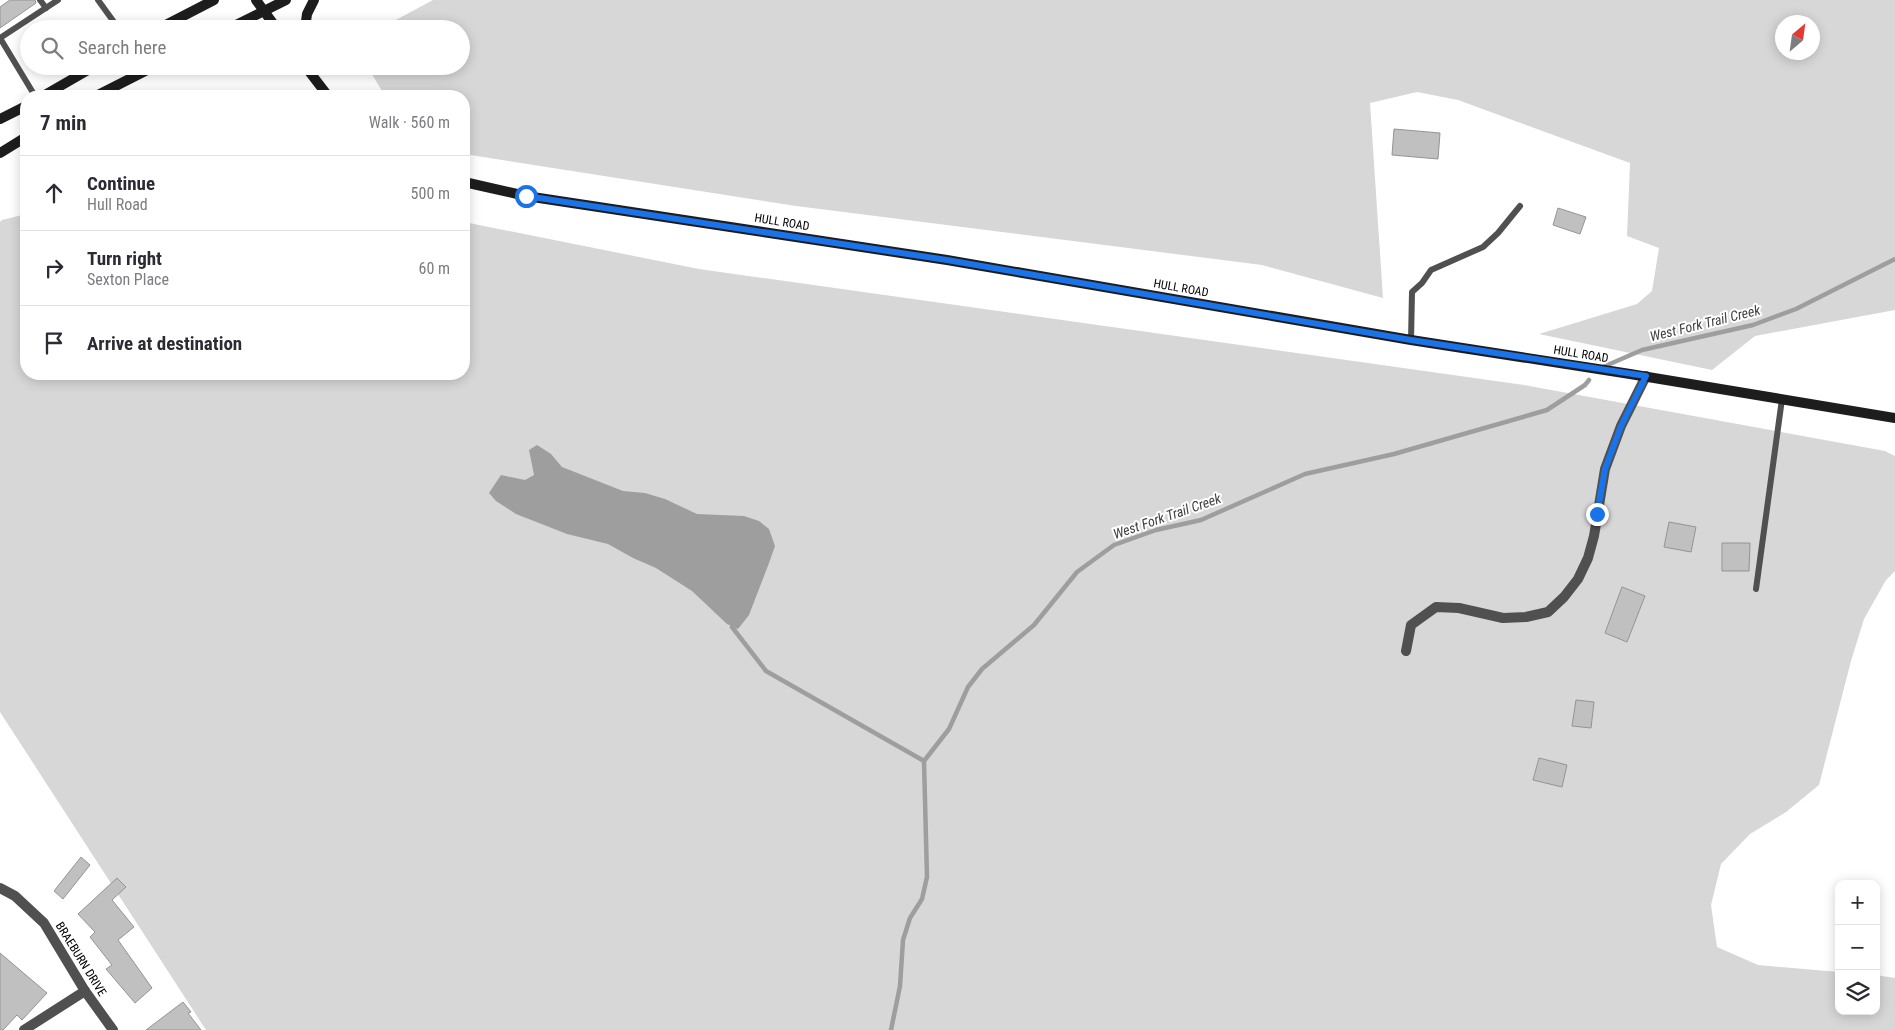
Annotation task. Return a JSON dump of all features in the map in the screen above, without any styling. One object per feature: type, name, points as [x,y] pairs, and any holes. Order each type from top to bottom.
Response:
[{"type":"main road","points":[[194,10],[199,0]]},
{"type":"main road","points":[[175,20],[214,0]]},
{"type":"main road","points":[[256,0],[270,20]]},
{"type":"main road","points":[[247,20],[286,0]]},
{"type":"main road","points":[[306,20],[314,0]]},
{"type":"main road","points":[[54,90],[80,75]]},
{"type":"main road","points":[[108,90],[137,75]]},
{"type":"main road","points":[[312,75],[324,90]]},
{"type":"main road","points":[[0,119],[20,109]]},
{"type":"main road","points":[[0,153],[20,141]]},
{"type":"main road","name":"HULL ROAD","points":[[470,183],[526,196],[947,260],[1411,340],[1646,376],[1895,418]]},
{"type":"street","points":[[1406,651],[1411,625],[1436,607],[1459,608],[1503,618],[1526,617],[1548,612],[1564,597],[1578,578],[1588,558],[1594,536],[1605,469],[1621,426],[1646,376]]},
{"type":"street","name":"BRAEBURN DRIVE","points":[[0,888],[15,896],[44,923],[85,991],[113,1030]]},
{"type":"street","points":[[24,1030],[85,991]]},
{"type":"lane","points":[[40,0],[46,8]]},
{"type":"lane","points":[[22,13],[27,20],[58,0]]},
{"type":"lane","points":[[98,0],[112,20]]},
{"type":"lane","points":[[31,7],[36,14]]},
{"type":"lane","points":[[4,25],[9,32]]},
{"type":"lane","points":[[20,25],[0,38],[20,71]]},
{"type":"lane","points":[[22,75],[31,90]]},
{"type":"lane","points":[[1411,340],[1412,292],[1422,283],[1431,270],[1483,247],[1498,233],[1520,206]]},
{"type":"lane","points":[[1756,589],[1782,399]]},
{"type":"shaded area","points":[[433,0],[1895,0],[1895,310],[1755,336],[1712,370],[1539,334],[1637,304],[1652,291],[1659,248],[1627,236],[1630,163],[1458,100],[1417,92],[1370,103],[1383,298],[1262,265],[796,206],[470,155],[470,90],[381,90],[372,75],[470,75],[470,20],[396,20]]},
{"type":"shaded area","points":[[20,216],[20,380],[470,380],[470,223],[699,269],[1524,385],[1885,451],[1895,456],[1895,571],[1886,580],[1864,619],[1851,661],[1819,785],[1786,812],[1750,834],[1721,864],[1711,905],[1717,947],[1758,965],[1835,972],[1835,1015],[1880,1015],[1880,976],[1895,978],[1895,1030],[206,1030],[0,712],[0,222]]},
{"type":"shaded area","points":[[537,445],[551,454],[562,467],[623,491],[645,493],[665,499],[697,514],[744,516],[759,521],[769,529],[775,546],[749,615],[738,629],[727,624],[692,591],[656,568],[608,544],[567,534],[516,514],[496,501],[489,493],[501,475],[525,480],[534,475],[529,450]]},
{"type":"building","points":[[10,0],[35,0],[36,3],[0,28],[0,7]]},
{"type":"building","points":[[1394,129],[1440,133],[1438,159],[1392,155]]},
{"type":"building","points":[[1558,208],[1586,217],[1580,234],[1553,225]]},
{"type":"building","points":[[1669,522],[1696,527],[1691,552],[1664,547]]},
{"type":"building","points":[[1722,543],[1750,543],[1749,571],[1722,571]]},
{"type":"building","points":[[1622,587],[1645,596],[1627,642],[1605,633]]},
{"type":"building","points":[[1576,700],[1594,702],[1591,728],[1572,726]]},
{"type":"building","points":[[1539,758],[1567,765],[1562,787],[1533,780]]},
{"type":"building","points":[[81,857],[90,865],[63,899],[54,891]]},
{"type":"building","points":[[117,878],[126,887],[112,900],[134,927],[118,940],[152,988],[135,1003],[106,969],[112,965],[90,937],[95,932],[78,914]]},
{"type":"building","points":[[0,953],[47,993],[22,1020],[17,1015],[3,1030],[0,1030]]},
{"type":"building","points":[[183,1002],[191,1012],[188,1013],[201,1030],[146,1030]]},
{"type":"waterway","name":"West Fork Trail Creek","points":[[1603,367],[1642,350],[1753,325],[1796,309],[1895,259]]},
{"type":"waterway","name":"West Fork Trail Creek","points":[[891,1030],[900,986],[903,940],[910,918],[922,899],[927,877],[924,761],[949,729],[968,687],[982,669],[1034,625],[1077,572],[1114,545],[1156,530],[1201,520],[1305,474],[1394,454],[1547,410],[1585,385],[1589,380]]},
{"type":"waterway","points":[[732,627],[766,671],[924,761]]},
{"type":"route","points":[[526,196],[947,260],[1411,340],[1646,376],[1621,426],[1605,469],[1597,514]]}]
